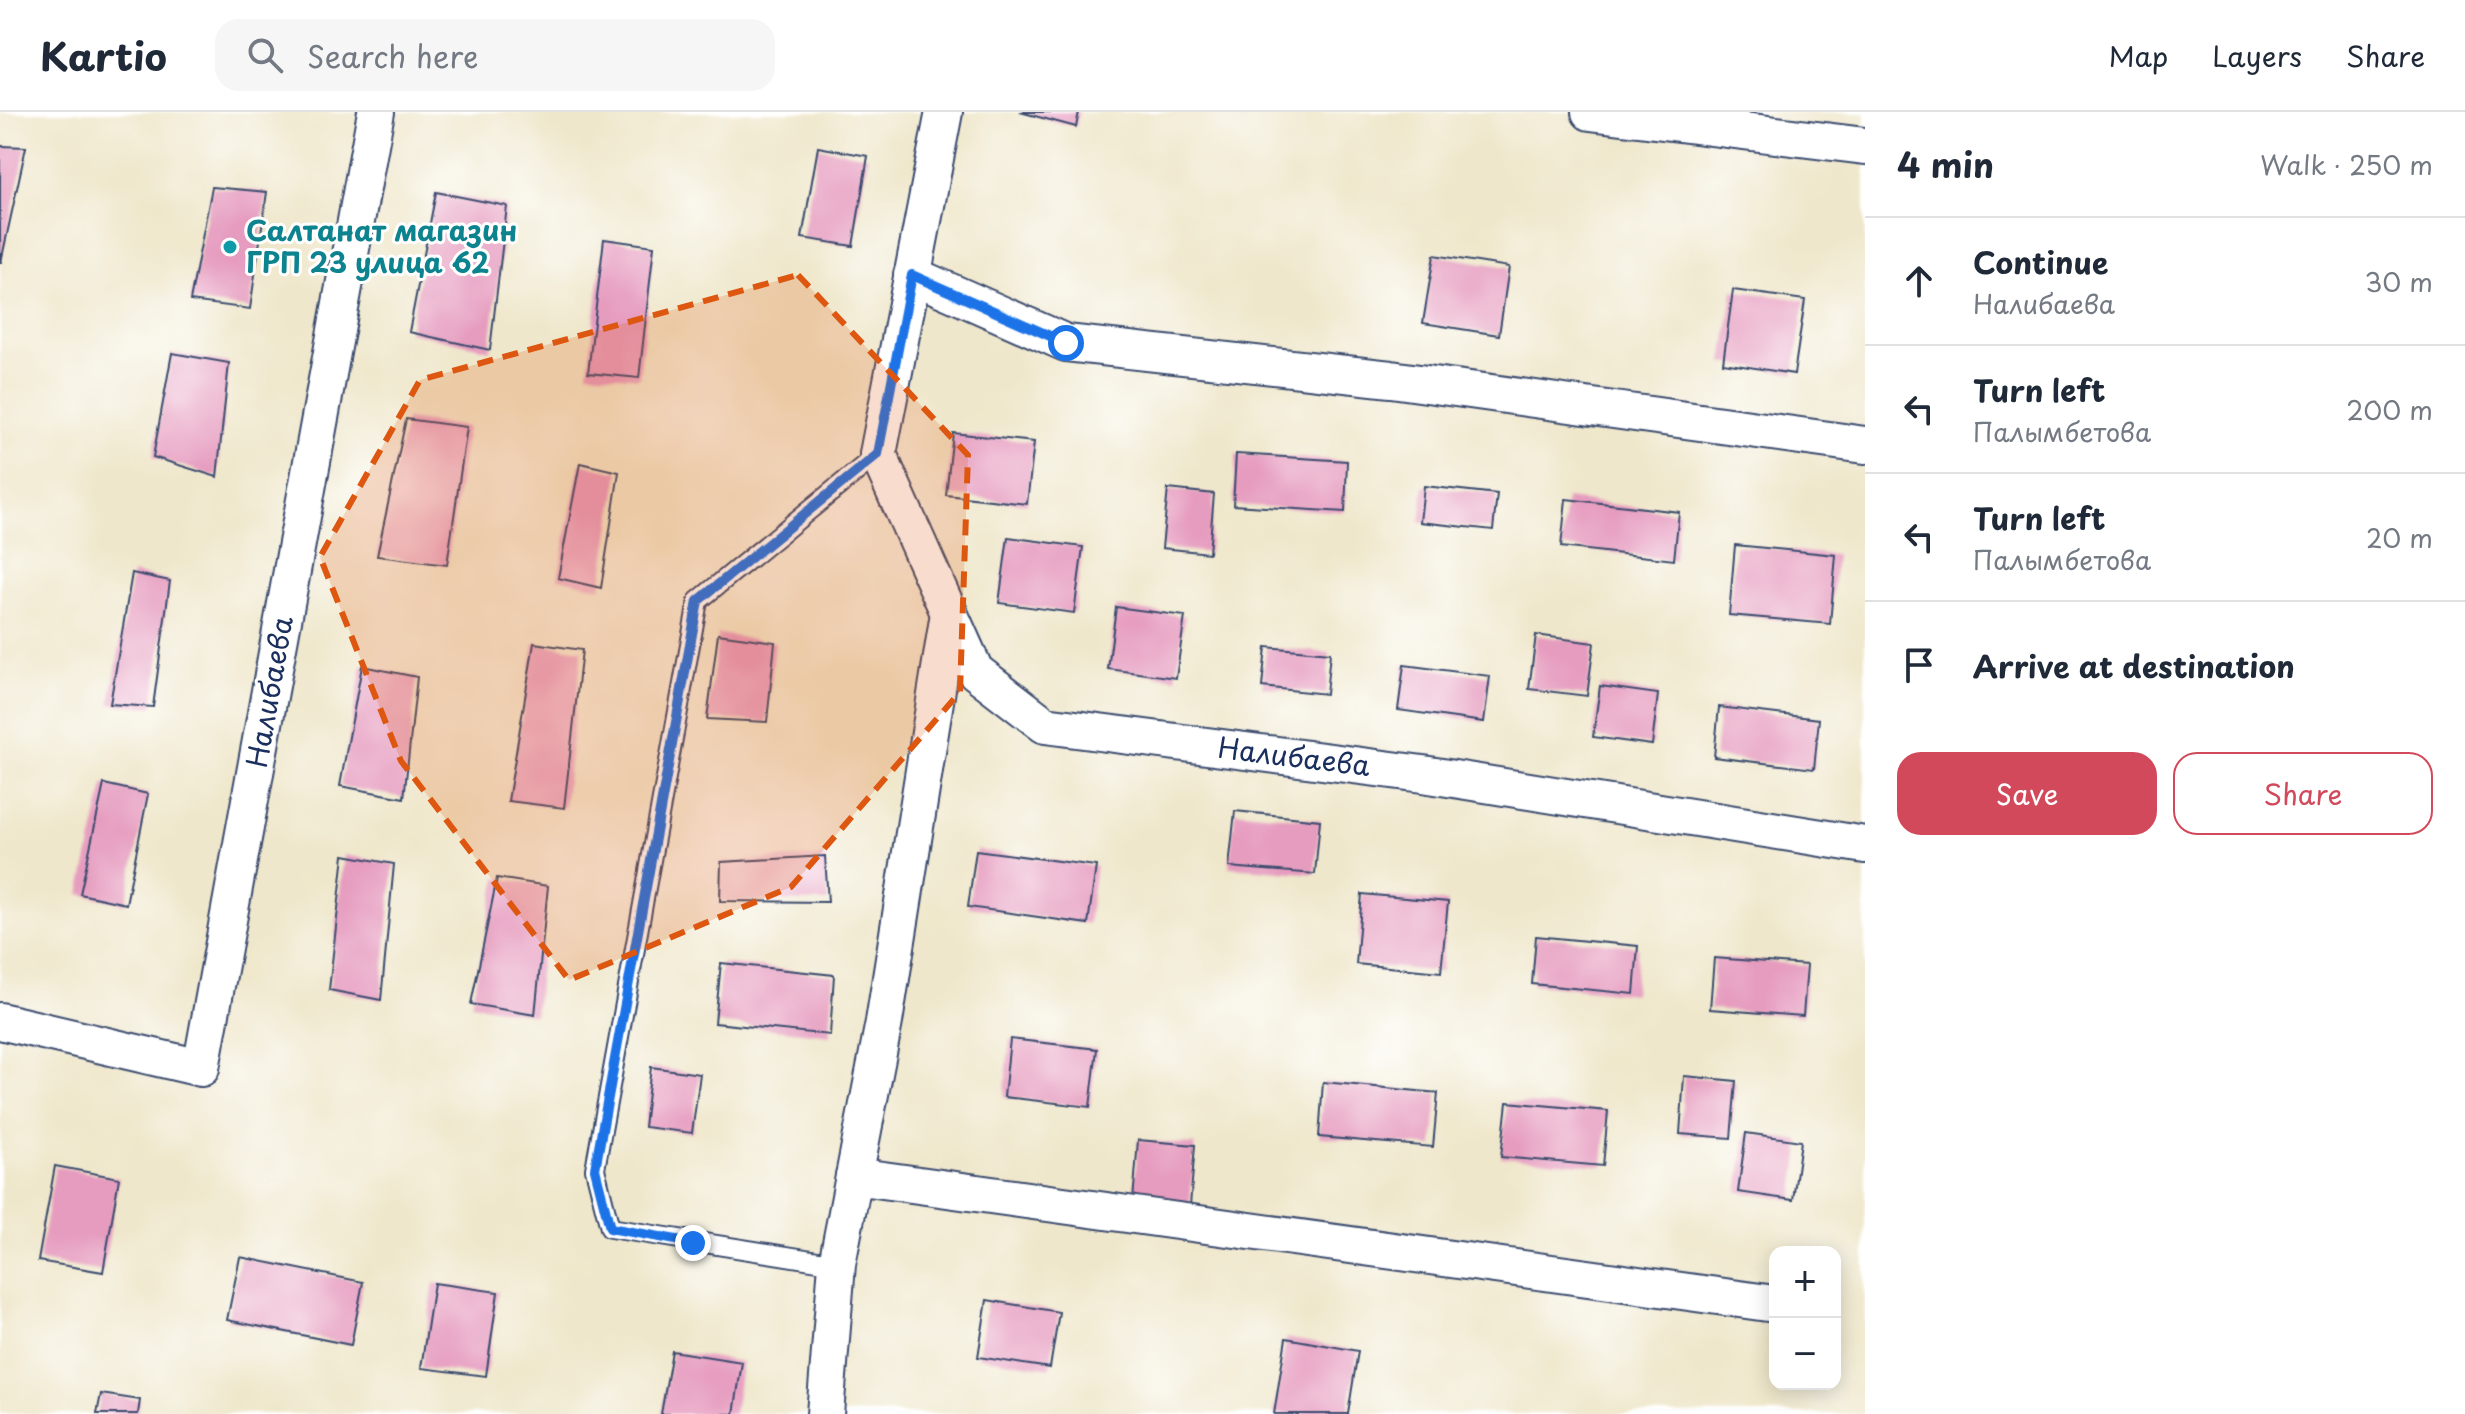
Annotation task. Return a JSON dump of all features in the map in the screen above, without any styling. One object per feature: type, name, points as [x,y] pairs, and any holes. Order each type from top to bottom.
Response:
[{"type":"street","name":"Налибаева","points":[[0,1021],[201,1068],[376,112]]},
{"type":"street","points":[[878,454],[944,112]]},
{"type":"street","points":[[1590,112],[1865,146]]},
{"type":"street","points":[[912,275],[1066,343],[1391,379],[1865,445]]},
{"type":"street","name":"Налибаева","points":[[878,454],[975,671],[1045,725],[1423,774],[1865,845]]},
{"type":"street","points":[[825,1414],[837,1264],[884,1022],[949,613]]},
{"type":"street","points":[[854,1176],[1769,1303]]},
{"type":"lane","points":[[837,1264],[610,1228],[595,1169],[698,601],[878,454]]},
{"type":"highlighted area","points":[[798,275],[968,455],[960,692],[791,887],[569,980],[401,761],[320,557],[420,380]]},
{"type":"building","points":[[1020,112],[1079,112],[1076,127]]},
{"type":"building","points":[[0,146],[26,147],[1,262],[0,262]]},
{"type":"building","points":[[818,147],[868,156],[853,246],[802,238]]},
{"type":"building","name":"Салтанат магазин ГРП 23 улица 62","points":[[212,187],[267,192],[250,309],[190,301]]},
{"type":"building","points":[[436,192],[507,206],[490,350],[409,332]]},
{"type":"building","points":[[604,239],[654,246],[639,378],[588,373]]},
{"type":"building","points":[[1434,255],[1509,267],[1499,335],[1423,323]]},
{"type":"building","points":[[1733,290],[1805,300],[1794,374],[1723,363]]},
{"type":"building","points":[[172,353],[229,363],[217,477],[153,457]]},
{"type":"building","points":[[406,419],[467,427],[447,565],[377,556]]},
{"type":"building","points":[[953,433],[1034,442],[1027,504],[946,495]]},
{"type":"building","points":[[1236,454],[1347,461],[1345,512],[1233,505]]},
{"type":"building","points":[[580,463],[619,472],[601,588],[558,578]]},
{"type":"building","points":[[1424,486],[1497,494],[1493,530],[1420,522]]},
{"type":"building","points":[[1168,489],[1214,494],[1209,553],[1162,548]]},
{"type":"building","points":[[1566,499],[1679,512],[1674,560],[1561,547]]},
{"type":"building","points":[[1008,537],[1083,547],[1074,613],[999,603]]},
{"type":"building","points":[[1735,545],[1836,555],[1830,624],[1729,615]]},
{"type":"building","points":[[132,573],[170,581],[153,707],[110,704]]},
{"type":"building","points":[[1116,607],[1185,616],[1176,678],[1108,669]]},
{"type":"building","points":[[718,634],[775,642],[767,722],[707,719]]},
{"type":"building","points":[[1536,635],[1594,643],[1587,696],[1529,689]]},
{"type":"building","points":[[534,643],[582,650],[564,808],[508,801]]},
{"type":"building","points":[[1266,647],[1330,653],[1326,694],[1262,687]]},
{"type":"building","points":[[1404,665],[1490,676],[1484,722],[1398,710]]},
{"type":"building","points":[[362,666],[417,677],[404,798],[340,786]]},
{"type":"building","points":[[1600,686],[1658,694],[1652,745],[1593,737]]},
{"type":"building","points":[[1719,707],[1819,719],[1814,769],[1714,757]]},
{"type":"building","points":[[104,784],[148,794],[126,904],[80,894]]},
{"type":"building","points":[[1235,811],[1320,820],[1315,874],[1229,867]]},
{"type":"building","points":[[976,850],[1096,866],[1088,924],[968,907]]},
{"type":"building","points":[[344,855],[394,864],[381,1000],[329,990]]},
{"type":"building","points":[[825,856],[828,902],[720,901],[721,862]]},
{"type":"building","points":[[497,878],[548,886],[535,1015],[471,1004]]},
{"type":"building","points":[[1362,894],[1448,902],[1441,972],[1356,964]]},
{"type":"building","points":[[1536,936],[1638,946],[1634,994],[1532,984]]},
{"type":"building","points":[[1714,958],[1807,965],[1803,1016],[1710,1009]]},
{"type":"building","points":[[721,963],[834,975],[830,1035],[715,1023]]},
{"type":"building","points":[[1010,1039],[1097,1049],[1090,1107],[1004,1097]]},
{"type":"building","points":[[651,1067],[700,1074],[692,1133],[644,1127]]},
{"type":"building","points":[[1684,1076],[1736,1081],[1731,1138],[1680,1134]]},
{"type":"building","points":[[1323,1082],[1438,1093],[1433,1147],[1319,1137]]},
{"type":"building","points":[[1507,1102],[1608,1111],[1603,1166],[1501,1157]]},
{"type":"building","points":[[1746,1133],[1801,1141],[1793,1200],[1738,1192]]},
{"type":"building","points":[[1138,1140],[1195,1145],[1190,1206],[1133,1201]]},
{"type":"building","points":[[55,1166],[119,1178],[103,1272],[38,1261]]},
{"type":"building","points":[[240,1257],[363,1282],[351,1345],[227,1320]]},
{"type":"building","points":[[434,1283],[498,1292],[486,1376],[421,1368]]},
{"type":"building","points":[[987,1300],[1059,1312],[1050,1368],[978,1357]]},
{"type":"building","points":[[1286,1338],[1358,1351],[1348,1414],[1274,1414]]},
{"type":"building","points":[[672,1351],[742,1362],[734,1414],[661,1414]]},
{"type":"building","points":[[101,1394],[140,1400],[138,1414],[97,1414]]},
{"type":"place","name":"Салтанат магазин ГРП 23 улица 62","points":[[230,247]]},
{"type":"route","points":[[693,1243],[610,1228],[595,1169],[698,601],[878,454],[912,275],[1066,343]]}]
